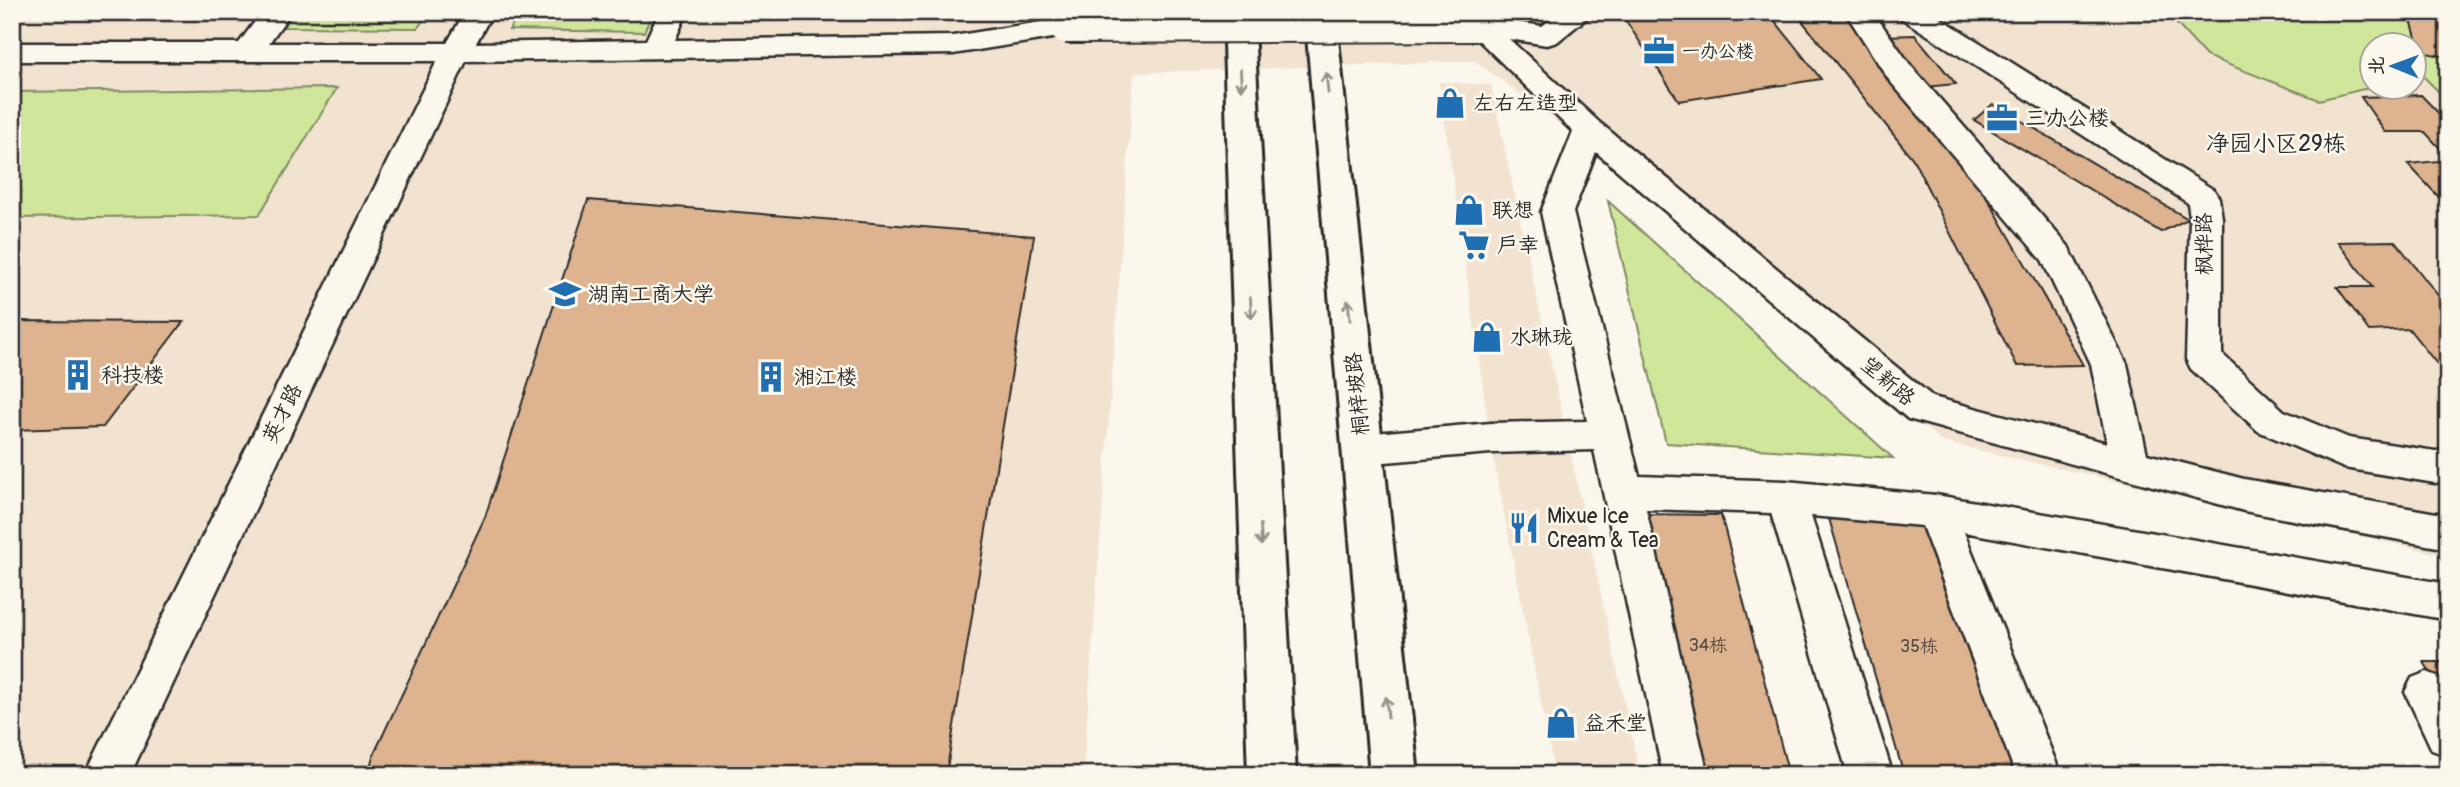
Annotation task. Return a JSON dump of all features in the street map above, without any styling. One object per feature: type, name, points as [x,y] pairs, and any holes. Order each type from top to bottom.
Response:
[{"type":"main road","points":[[1238,12],[1272,775]]},
{"type":"main road","name":"桐梓坡路","points":[[1320,12],[1394,775]]},
{"type":"street","points":[[247,52],[277,12]]},
{"type":"street","name":"英才路","points":[[107,775],[456,52],[479,12]]},
{"type":"street","points":[[656,50],[673,12]]},
{"type":"street","points":[[12,52],[456,52],[953,46],[1065,27],[1477,25],[1547,36],[1580,12]]},
{"type":"street","points":[[1858,12],[1900,73],[2056,254],[2109,364],[2131,466]]},
{"type":"street","name":"枫桦路","points":[[1911,12],[2203,198],[2206,218],[2204,359],[2271,421],[2344,453],[2435,467],[2448,465]]},
{"type":"street","name":"望新路","points":[[1477,25],[1589,130],[1922,410],[2244,495],[2448,532]]},
{"type":"street","points":[[1589,130],[1557,212],[1686,775]]},
{"type":"street","points":[[1362,449],[1490,438],[1609,435]]},
{"type":"street","points":[[1623,492],[1786,497],[1936,511],[2448,601]]},
{"type":"street","points":[[1786,497],[1871,775]]},
{"type":"street","points":[[1936,511],[2039,775]]},
{"type":"street","points":[[2427,692],[2448,735]]},
{"type":"shaded area","name":"湖南工商大学","points":[[12,12],[2448,12],[2448,556],[1942,442],[1589,145],[1475,61],[1134,73],[1083,775],[12,775]]},
{"type":"shaded area","points":[[1439,82],[1491,85],[1640,775],[1555,775],[1492,451]]},
{"type":"green space","points":[[294,12],[428,12],[418,28],[283,27]]},
{"type":"green space","points":[[520,12],[653,12],[644,32],[509,30]]},
{"type":"green space","points":[[2166,12],[2448,12],[2448,101],[2428,81],[2428,32],[2358,32],[2358,90],[2319,100],[2206,56]]},
{"type":"green space","points":[[337,88],[259,215],[12,218],[12,92]]},
{"type":"green space","points":[[1608,201],[1893,458],[1666,443]]},
{"type":"building","points":[[1620,12],[1768,12],[1821,79],[1679,101]]},
{"type":"building","points":[[1795,12],[1843,12],[1964,157],[2083,365],[2017,366],[1913,159]]},
{"type":"building","points":[[2409,12],[2448,12],[2448,57],[2428,53],[2428,32],[2414,32]]},
{"type":"building","points":[[1915,35],[1956,84],[1925,87],[1885,36]]},
{"type":"building","points":[[2364,102],[2428,102],[2448,123],[2448,157],[2425,132],[2385,132]]},
{"type":"building","points":[[1993,104],[2188,219],[2161,232],[1974,120]]},
{"type":"building","points":[[2448,160],[2448,207],[2408,164]]},
{"type":"building","name":"湘江楼","points":[[588,200],[1034,236],[946,775],[368,775],[373,756],[485,517]]},
{"type":"building","points":[[2395,241],[2448,308],[2448,374],[2445,374],[2409,329],[2369,331],[2337,287],[2372,287],[2338,242]]},
{"type":"building","name":"科技楼","points":[[12,321],[183,322],[103,427],[12,430]]},
{"type":"building","points":[[1633,514],[1721,515],[1789,775],[1688,775]]},
{"type":"building","points":[[1828,515],[1927,517],[2017,775],[1904,775]]},
{"type":"building","points":[[2424,662],[2448,662],[2448,703]]},
{"type":"place","name":"一办公楼","points":[[1659,51]]},
{"type":"place","name":"左右左造型","points":[[1450,103]]},
{"type":"place","name":"三办公楼","points":[[2002,118]]},
{"type":"place","name":"联想","points":[[1469,210]]},
{"type":"place","name":"户幸","points":[[1474,245]]},
{"type":"place","name":"湖南工商大学","points":[[565,294]]},
{"type":"place","name":"水琳珑","points":[[1487,337]]},
{"type":"place","name":"科技楼","points":[[78,375]]},
{"type":"place","name":"湘江楼","points":[[771,377]]},
{"type":"place","name":"Mixue Ice Cream & Tea","points":[[1524,528]]},
{"type":"place","name":"益禾堂","points":[[1561,723]]},
{"type":"district","name":"净园小区29栋","points":[[2276,143]]}]
